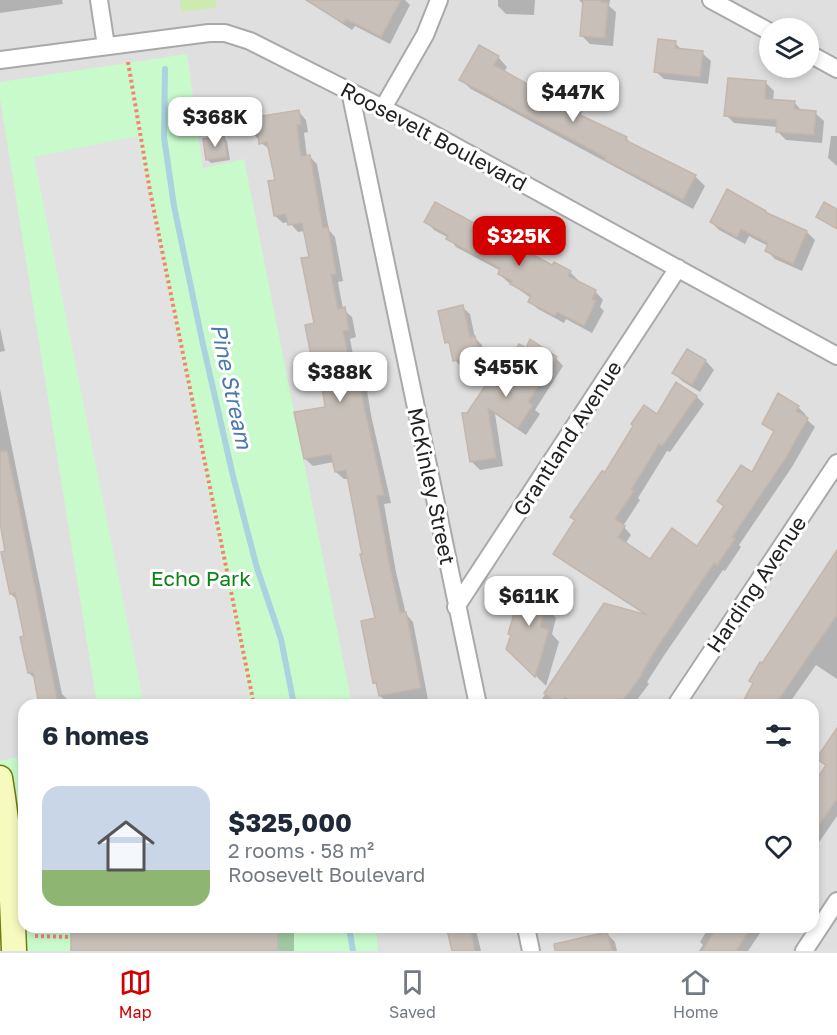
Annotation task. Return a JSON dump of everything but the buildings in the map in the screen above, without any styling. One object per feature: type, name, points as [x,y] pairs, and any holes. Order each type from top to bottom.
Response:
[{"type":"main road","points":[[0,778],[7,817],[12,873],[14,951]]},
{"type":"street","points":[[99,0],[106,46]]},
{"type":"street","points":[[383,108],[425,34],[439,0]]},
{"type":"street","points":[[711,0],[759,26]]},
{"type":"street","name":"Roosevelt Boulevard","points":[[0,60],[209,33],[225,33],[250,41],[383,108],[837,356]]},
{"type":"street","points":[[819,59],[837,69]]},
{"type":"street","name":"McKinley Street","points":[[350,91],[477,699]]},
{"type":"street","name":"Grantland Avenue","points":[[456,607],[678,268]]},
{"type":"street","name":"Harding Avenue","points":[[680,699],[837,463]]},
{"type":"street","points":[[819,928],[837,901]]},
{"type":"street","points":[[528,933],[531,951]]},
{"type":"street","points":[[804,951],[816,933]]},
{"type":"path","points":[[128,63],[152,202],[253,699]]},
{"type":"path","points":[[35,936],[71,937]]},
{"type":"shaded area","points":[[0,0],[837,0],[837,951],[0,951]]},
{"type":"shaded area","points":[[137,136],[250,699],[143,699],[34,157]]},
{"type":"green space","points":[[180,0],[217,0],[215,8],[181,12]]},
{"type":"green space","name":"Echo Park","points":[[187,54],[203,168],[244,159],[351,699],[96,699],[0,98],[0,82]]},
{"type":"green space","points":[[18,757],[18,933],[376,933],[378,951],[14,951],[0,761]]},
{"type":"waterway","name":"Pine Stream","points":[[165,69],[164,137],[174,206],[233,476],[257,568],[281,639],[293,699]]},
{"type":"waterway","name":"Pine Stream","points":[[350,933],[353,951]]}]
